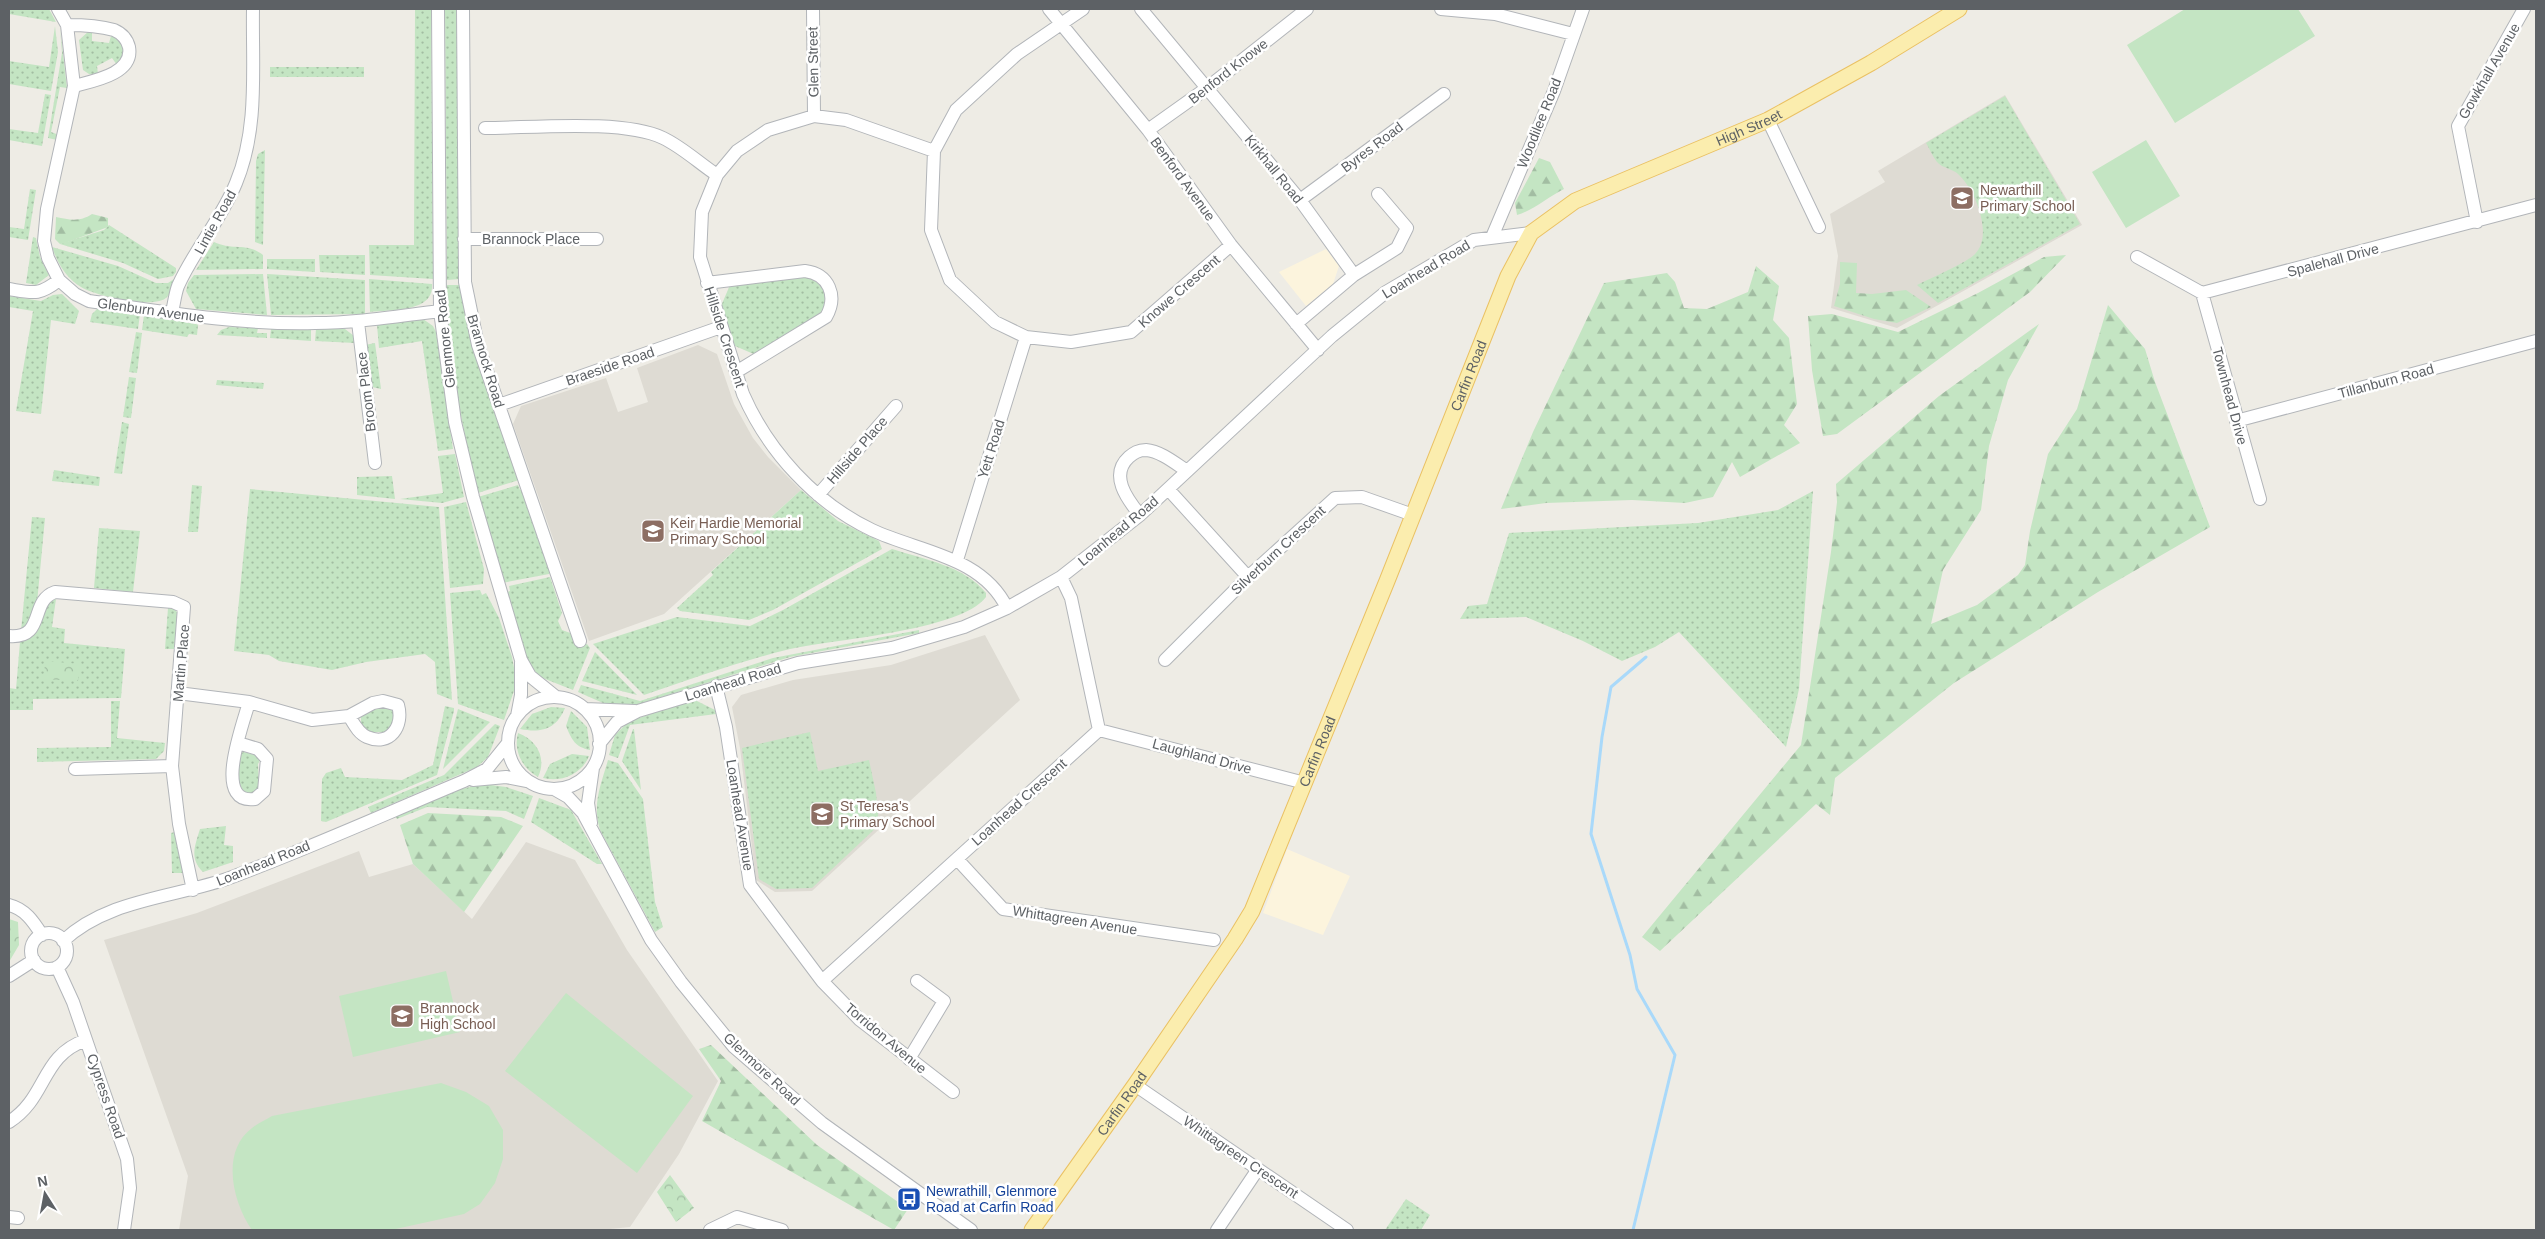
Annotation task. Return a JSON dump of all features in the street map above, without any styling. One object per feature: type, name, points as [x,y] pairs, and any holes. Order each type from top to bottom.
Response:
[{"type":"main road","name":"High Street","points":[[1532,233],[1575,201],[1768,120],[1871,63],[1959,9]]},
{"type":"main road","name":"Carfin Road","points":[[1032,1230],[1135,1085],[1235,939],[1252,911],[1508,276],[1532,233]]},
{"type":"street","name":"Glenburn Avenue","points":[[58,9],[67,25],[74,86],[44,225],[44,241],[48,258],[59,280],[75,294],[89,301],[209,319],[313,323],[358,322],[440,311]]},
{"type":"street","name":"Lintie Road","points":[[172,312],[177,288],[222,214],[237,182],[248,146],[252,120],[253,9]]},
{"type":"street","name":"Glenmore Road","points":[[438,9],[440,311],[457,431],[475,506],[521,660],[530,676],[556,697]]},
{"type":"street","name":"Brannock Road","points":[[463,9],[465,282],[471,316],[499,405],[580,641]]},
{"type":"street","name":"Glen Street","points":[[813,9],[814,116]]},
{"type":"street","name":"Benford Avenue","points":[[1049,9],[1148,130],[1231,245],[1318,350]]},
{"type":"street","points":[[1060,24],[1083,9]]},
{"type":"street","name":"Kirkhall Road","points":[[1141,9],[1300,200],[1354,275]]},
{"type":"street","name":"Benford Knowe","points":[[1148,130],[1207,88],[1307,9]]},
{"type":"street","points":[[1440,9],[1495,14],[1573,34]]},
{"type":"street","name":"Woodilee Road","points":[[1492,236],[1554,91],[1583,9]]},
{"type":"street","name":"Gowkhall Avenue","points":[[2477,222],[2458,126],[2524,9]]},
{"type":"street","name":"Knowe Crescent","points":[[1060,24],[1017,54],[956,110],[934,151],[931,230],[950,280],[995,322],[1026,337],[1071,342],[1131,332],[1231,245]]},
{"type":"street","points":[[67,25],[114,30],[122,34],[129,48],[129,56],[121,69],[100,79],[74,86]]},
{"type":"street","name":"Byres Road","points":[[1300,200],[1444,94]]},
{"type":"street","name":"Hillside Crescent","points":[[934,151],[846,120],[814,116],[768,130],[737,151],[717,174],[702,212],[700,257],[736,372],[752,415],[792,470],[842,513],[871,530],[957,560],[983,577],[1002,596],[1008,608]]},
{"type":"street","points":[[1768,120],[1819,227]]},
{"type":"street","points":[[485,128],[612,127],[636,131],[663,138],[717,174]]},
{"type":"street","points":[[1296,324],[1354,275],[1397,248],[1407,228],[1378,194]]},
{"type":"street","name":"Spalehall Drive","points":[[2202,294],[2536,205]]},
{"type":"street","name":"Loanhead Road","points":[[599,744],[617,722],[638,711],[716,686],[798,663],[892,648],[964,627],[1008,608],[1061,577],[1140,515],[1358,313],[1393,288],[1474,240],[1492,236],[1532,233]]},
{"type":"street","name":"Brannock Place","points":[[464,239],[597,239]]},
{"type":"street","points":[[2137,258],[2202,294]]},
{"type":"street","points":[[707,283],[805,271],[820,275],[831,290],[832,302],[826,317],[736,372]]},
{"type":"street","points":[[9,289],[33,293],[45,291],[59,280]]},
{"type":"street","name":"Townhead Drive","points":[[2202,294],[2236,421],[2260,499]]},
{"type":"street","name":"Broom Place","points":[[358,322],[375,463]]},
{"type":"street","name":"Braeside Road","points":[[499,405],[721,326]]},
{"type":"street","name":"Yett Road","points":[[957,560],[1026,337]]},
{"type":"street","name":"Tillanburn Road","points":[[2236,421],[2536,340]]},
{"type":"street","name":"Hillside Place","points":[[818,494],[896,406]]},
{"type":"street","points":[[1140,515],[1122,489],[1120,474],[1124,462],[1135,452],[1146,450],[1157,453],[1187,471]]},
{"type":"street","points":[[1168,489],[1248,577]]},
{"type":"street","name":"Silverburn Crescent","points":[[1165,660],[1248,577],[1335,498],[1362,497],[1413,515]]},
{"type":"street","points":[[1061,577],[1071,598],[1099,730]]},
{"type":"street","name":"Martin Place","points":[[9,636],[19,637],[31,630],[44,599],[49,594],[55,592],[180,604],[186,612],[172,766],[179,824],[193,890]]},
{"type":"street","name":"Glenmore Road","points":[[517,716],[521,695],[521,660]]},
{"type":"street","name":"Loanhead Avenue","points":[[716,686],[726,727],[750,885],[822,981]]},
{"type":"street","points":[[178,692],[249,702],[312,720],[349,716]]},
{"type":"street","points":[[556,697],[572,700],[585,709],[595,721],[599,752],[593,767],[583,779],[569,787],[554,789],[540,787],[527,781],[517,770],[510,757],[508,743],[510,729],[517,716],[527,705],[540,699],[556,697]]},
{"type":"street","points":[[238,743],[249,702]]},
{"type":"street","name":"Loanhead Road","points":[[585,709],[638,711]]},
{"type":"street","name":"Laughland Drive","points":[[1099,730],[1305,783]]},
{"type":"street","name":"Loanhead Crescent","points":[[822,981],[1099,730]]},
{"type":"street","name":"Loanhead Road","points":[[63,940],[77,928],[128,904],[193,890],[234,876],[464,781],[486,769],[508,743]]},
{"type":"street","points":[[75,769],[172,766]]},
{"type":"street","name":"Glenmore Road","points":[[592,830],[588,804],[593,767]]},
{"type":"street","name":"Loanhead Road","points":[[464,781],[506,777],[527,781]]},
{"type":"street","name":"Glenmore Road","points":[[554,789],[574,803],[592,830],[614,875],[651,940],[681,982],[734,1047],[822,1124],[971,1230]]},
{"type":"street","name":"Whittagreen Avenue","points":[[957,859],[1003,909],[1214,940]]},
{"type":"street","points":[[9,905],[19,907],[29,916],[42,935]]},
{"type":"street","points":[[53,934],[63,940],[67,952],[65,958],[57,967],[47,969],[37,964],[34,960],[31,948],[33,943],[42,935],[53,934]]},
{"type":"street","points":[[9,976],[34,960]]},
{"type":"street","name":"Cypress Road","points":[[57,967],[73,1002],[130,1171],[130,1188],[124,1230]]},
{"type":"street","name":"Torridon Avenue","points":[[822,981],[860,1020],[953,1092]]},
{"type":"street","points":[[909,1059],[944,1001],[917,981]]},
{"type":"street","points":[[9,1122],[28,1105],[40,1090],[56,1058],[70,1046],[86,1040]]},
{"type":"street","name":"Whittagreen Crescent","points":[[1135,1085],[1347,1230]]},
{"type":"street","points":[[1217,1230],[1258,1168]]},
{"type":"street","points":[[710,1230],[737,1217],[782,1230]]},
{"type":"shaded area","name":"Newarthill Primary School","points":[[2005,95],[2082,225],[1897,328],[1831,308],[1838,256],[1830,214],[1885,182],[1878,171]]},
{"type":"shaded area","points":[[1326,249],[1339,266],[1333,284],[1306,306],[1279,272]]},
{"type":"shaded area","name":"Keir Hardie Memorial Primary School","points":[[698,345],[717,354],[734,404],[753,438],[768,457],[801,490],[664,614],[589,641],[513,424],[521,406],[606,378],[618,412],[648,402],[637,368]]},
{"type":"shaded area","name":"St Teresa's Primary School","points":[[985,635],[1020,700],[812,891],[775,892],[756,880],[740,748],[732,707],[741,695],[793,680],[891,665]]},
{"type":"shaded area","name":"Brannock High School","points":[[526,842],[575,860],[627,950],[718,1081],[679,1154],[630,1227],[600,1230],[179,1230],[188,1176],[104,940],[197,913],[359,851],[369,877],[413,864],[472,919]]},
{"type":"shaded area","points":[[1287,849],[1350,876],[1323,935],[1263,913]]},
{"type":"green space","points":[[9,9],[49,9],[56,22],[9,14]]},
{"type":"green space","points":[[415,9],[431,9],[433,279],[370,275],[369,245],[414,245]]},
{"type":"green space","points":[[445,9],[457,9],[460,279],[447,280]]},
{"type":"green space","points":[[2185,9],[2298,9],[2315,36],[2175,123],[2127,45]]},
{"type":"green space","points":[[55,26],[58,52],[51,91],[9,84],[9,61],[49,67]]},
{"type":"green space","points":[[60,28],[67,88],[60,87],[51,132],[59,135],[57,140],[48,138],[62,53]]},
{"type":"green space","points":[[89,31],[92,32],[92,41],[109,43],[111,36],[120,41],[123,52],[117,65],[112,58],[97,66],[98,74],[89,74],[83,70],[79,40]]},
{"type":"green space","points":[[270,67],[364,67],[364,77],[270,77]]},
{"type":"green space","points":[[45,94],[51,95],[42,146],[9,140],[9,129],[38,133]]},
{"type":"green space","points":[[2005,96],[2080,224],[1938,303],[1917,285],[1957,266],[1971,257],[1980,246],[1983,236],[1980,212],[1970,190],[1956,172],[1938,163],[1926,143]]},
{"type":"green space","points":[[2146,140],[2180,196],[2126,228],[2092,172]]},
{"type":"green space","points":[[265,150],[263,245],[255,242],[256,161],[258,154]]},
{"type":"green space","points":[[1539,158],[1550,162],[1564,189],[1517,215],[1515,203]]},
{"type":"green space","points":[[30,189],[36,190],[28,240],[9,237],[9,227],[24,229]]},
{"type":"green space","points":[[92,214],[108,218],[108,227],[65,243],[60,244],[55,239],[56,217],[75,220]]},
{"type":"green space","points":[[109,225],[176,268],[176,272],[173,276],[158,279],[123,263],[60,244],[104,230]]},
{"type":"green space","points":[[33,237],[36,238],[40,257],[49,275],[36,285],[26,283]]},
{"type":"green space","points":[[214,242],[221,245],[257,251],[263,255],[263,269],[196,270]]},
{"type":"green space","points":[[52,247],[118,266],[156,283],[168,283],[174,279],[171,291],[161,301],[139,302],[111,298],[88,291],[67,275]]},
{"type":"green space","points":[[319,255],[365,255],[365,275],[320,272]]},
{"type":"green space","points":[[2066,255],[2030,292],[1837,434],[1823,436],[1812,370],[1808,316],[1832,314],[1898,332],[1978,293],[2044,257]]},
{"type":"green space","points":[[267,259],[315,259],[315,272],[267,269]]},
{"type":"green space","points":[[1840,262],[1857,263],[1856,293],[1872,294],[1906,290],[1931,307],[1897,323],[1874,319],[1834,306],[1840,284]]},
{"type":"green space","points":[[1756,266],[1779,286],[1773,320],[1789,338],[1797,404],[1784,425],[1800,443],[1740,477],[1732,462],[1713,497],[1685,503],[1632,500],[1546,503],[1501,509],[1533,432],[1604,283],[1667,273],[1675,282],[1684,308],[1707,309],[1748,292]]},
{"type":"green space","points":[[263,274],[267,315],[196,309],[186,291],[188,283],[194,275]]},
{"type":"green space","points":[[267,274],[365,280],[365,314],[271,315]]},
{"type":"green space","points":[[806,277],[818,283],[824,292],[825,303],[819,315],[756,355],[735,346],[721,306],[730,285]]},
{"type":"green space","points":[[369,279],[432,284],[431,293],[419,305],[410,308],[370,312]]},
{"type":"green space","points":[[447,285],[460,285],[477,359],[519,480],[478,493],[466,442],[453,364]]},
{"type":"green space","points":[[62,294],[79,311],[75,324],[51,320],[41,414],[16,411],[33,311],[9,307],[9,296],[41,301],[53,295]]},
{"type":"green space","points":[[2108,305],[2145,349],[2155,382],[2210,527],[2098,592],[1954,683],[1835,778],[1830,815],[1816,804],[1660,951],[1642,937],[1801,745],[1831,552],[1837,502],[1836,484],[1939,396],[2039,324],[2008,380],[1989,446],[1981,510],[1943,570],[1931,624],[1977,605],[2018,575],[2025,565],[2030,531],[2048,454],[2077,409]]},
{"type":"green space","points":[[98,308],[140,314],[138,329],[90,322],[92,314]]},
{"type":"green space","points":[[144,315],[196,324],[198,325],[197,335],[189,334],[187,337],[142,330]]},
{"type":"green space","points":[[423,319],[433,326],[436,332],[453,449],[438,451],[422,341],[379,348],[377,325]]},
{"type":"green space","points":[[229,327],[258,328],[257,333],[267,333],[267,338],[217,335],[221,330]]},
{"type":"green space","points":[[271,329],[311,329],[311,341],[270,338]]},
{"type":"green space","points":[[316,329],[345,329],[354,336],[355,343],[315,341]]},
{"type":"green space","points":[[136,332],[142,333],[137,373],[129,372]]},
{"type":"green space","points":[[375,343],[381,389],[372,387],[365,345]]},
{"type":"green space","points":[[129,377],[136,378],[131,418],[123,417]]},
{"type":"green space","points":[[217,380],[264,383],[263,389],[216,385]]},
{"type":"green space","points":[[122,422],[129,424],[122,474],[114,473]]},
{"type":"green space","points":[[455,454],[464,497],[442,503],[400,499],[443,493],[438,456]]},
{"type":"green space","points":[[54,470],[100,477],[99,486],[52,481]]},
{"type":"green space","points":[[392,476],[395,499],[357,495],[357,477]]},
{"type":"green space","points":[[192,485],[202,486],[198,532],[188,532]]},
{"type":"green space","points":[[518,485],[520,490],[523,489],[551,571],[549,574],[502,583],[478,497]]},
{"type":"green space","points":[[250,489],[439,507],[452,700],[437,694],[435,662],[425,654],[366,662],[332,670],[279,661],[269,655],[234,651]]},
{"type":"green space","points":[[801,490],[838,521],[879,541],[882,549],[773,610],[749,620],[680,611],[677,608],[713,575],[711,572]]},
{"type":"green space","points":[[1813,491],[1799,689],[1786,747],[1679,632],[1655,647],[1622,661],[1583,641],[1526,617],[1460,619],[1468,606],[1487,604],[1509,533],[1698,523],[1778,510]]},
{"type":"green space","points":[[466,502],[484,569],[483,584],[450,588],[444,507]]},
{"type":"green space","points":[[32,517],[45,518],[37,603],[33,616],[21,631]]},
{"type":"green space","points":[[99,528],[140,531],[133,592],[94,588]]},
{"type":"green space","points":[[892,549],[930,560],[967,576],[986,593],[986,597],[971,609],[950,618],[892,632],[786,650],[732,665],[644,695],[593,644],[677,617],[750,626],[783,610]]},
{"type":"green space","points":[[550,577],[562,613],[558,621],[562,630],[573,634],[578,647],[587,644],[590,648],[573,690],[540,677],[529,664],[505,593],[510,591],[509,586]]},
{"type":"green space","points":[[480,590],[482,595],[486,593],[499,618],[512,657],[515,673],[515,688],[504,720],[458,704],[450,593]]},
{"type":"green space","points":[[56,599],[52,627],[65,629],[64,643],[125,649],[121,698],[33,699],[33,710],[9,710],[9,688],[16,689],[20,642],[30,633],[50,602]]},
{"type":"green space","points":[[168,608],[174,609],[178,613],[174,649],[165,649]]},
{"type":"green space","points":[[919,630],[919,633],[790,657],[636,705],[603,703],[578,692],[581,685],[640,701],[773,658]]},
{"type":"green space","points":[[595,652],[637,695],[582,681]]},
{"type":"green space","points":[[45,661],[80,664],[78,681],[44,679]]},
{"type":"green space","points":[[696,698],[697,701],[715,710],[716,714],[630,725],[618,758],[609,755],[615,735],[628,722]]},
{"type":"green space","points":[[111,701],[120,701],[117,738],[165,743],[164,751],[156,759],[37,762],[37,748],[111,747]]},
{"type":"green space","points":[[380,705],[395,707],[396,718],[387,732],[368,732],[361,723],[361,717]]},
{"type":"green space","points":[[445,706],[454,708],[454,711],[437,775],[326,822],[321,821],[322,779],[326,773],[341,768],[345,777],[402,780],[433,765]]},
{"type":"green space","points":[[551,707],[565,708],[557,721],[552,725],[541,730],[520,729],[532,714]]},
{"type":"green space","points":[[458,709],[490,722],[443,769]]},
{"type":"green space","points":[[571,711],[587,727],[590,750],[577,745],[570,735],[566,726]]},
{"type":"green space","points":[[495,724],[500,726],[488,757],[477,767],[371,813],[368,807],[444,775]]},
{"type":"green space","points":[[634,729],[641,790],[622,761]]},
{"type":"green space","points":[[810,732],[818,771],[869,760],[876,793],[879,825],[812,888],[776,889],[759,879],[742,748]]},
{"type":"green space","points":[[518,733],[530,740],[539,751],[541,770],[538,777],[520,759],[517,746]]},
{"type":"green space","points":[[244,752],[262,757],[258,764],[259,788],[253,794],[245,794],[236,778],[240,753]]},
{"type":"green space","points":[[572,754],[589,756],[581,768],[570,776],[557,779],[543,778],[550,764]]},
{"type":"green space","points":[[608,760],[618,763],[643,799],[655,902],[663,927],[655,932],[600,830],[597,803]]},
{"type":"green space","points":[[483,784],[506,787],[533,796],[524,819],[506,811],[427,807],[397,819],[395,816],[457,790]]},
{"type":"green space","points":[[539,798],[571,810],[602,864],[597,864],[531,822]]},
{"type":"green space","points":[[428,813],[501,817],[523,826],[464,912],[413,864],[400,825]]},
{"type":"green space","points":[[226,826],[224,845],[233,846],[233,862],[203,872],[196,862],[194,852],[200,829]]},
{"type":"green space","points":[[175,832],[184,873],[172,873],[171,833]]},
{"type":"green space","points":[[9,919],[18,922],[19,945],[9,962]]},
{"type":"green space","points":[[446,971],[460,1032],[353,1057],[339,996]]},
{"type":"green space","points":[[566,993],[693,1096],[637,1173],[505,1071]]},
{"type":"green space","points":[[711,1045],[817,1145],[908,1209],[894,1230],[702,1121],[721,1081],[699,1049]]},
{"type":"green space","points":[[441,1083],[466,1092],[489,1106],[503,1130],[503,1159],[495,1183],[480,1204],[464,1214],[391,1230],[252,1230],[239,1206],[233,1178],[233,1164],[236,1150],[242,1138],[252,1128],[272,1116]]},
{"type":"green space","points":[[670,1175],[694,1208],[676,1222],[657,1192]]},
{"type":"green space","points":[[1406,1199],[1430,1215],[1421,1230],[1385,1230]]},
{"type":"waterway","points":[[1633,1230],[1675,1055],[1637,989],[1630,955],[1591,834],[1602,737],[1611,687],[1646,657]]},
{"type":"place","name":"Newarthill Primary School","points":[[1962,198]]},
{"type":"place","name":"Keir Hardie Memorial Primary School","points":[[653,531]]},
{"type":"place","name":"St Teresa's Primary School","points":[[822,814]]},
{"type":"place","name":"Brannock High School","points":[[402,1016]]},
{"type":"place","name":"Newrathill, Glenmore Road at Carfin Road","points":[[909,1199]]}]
